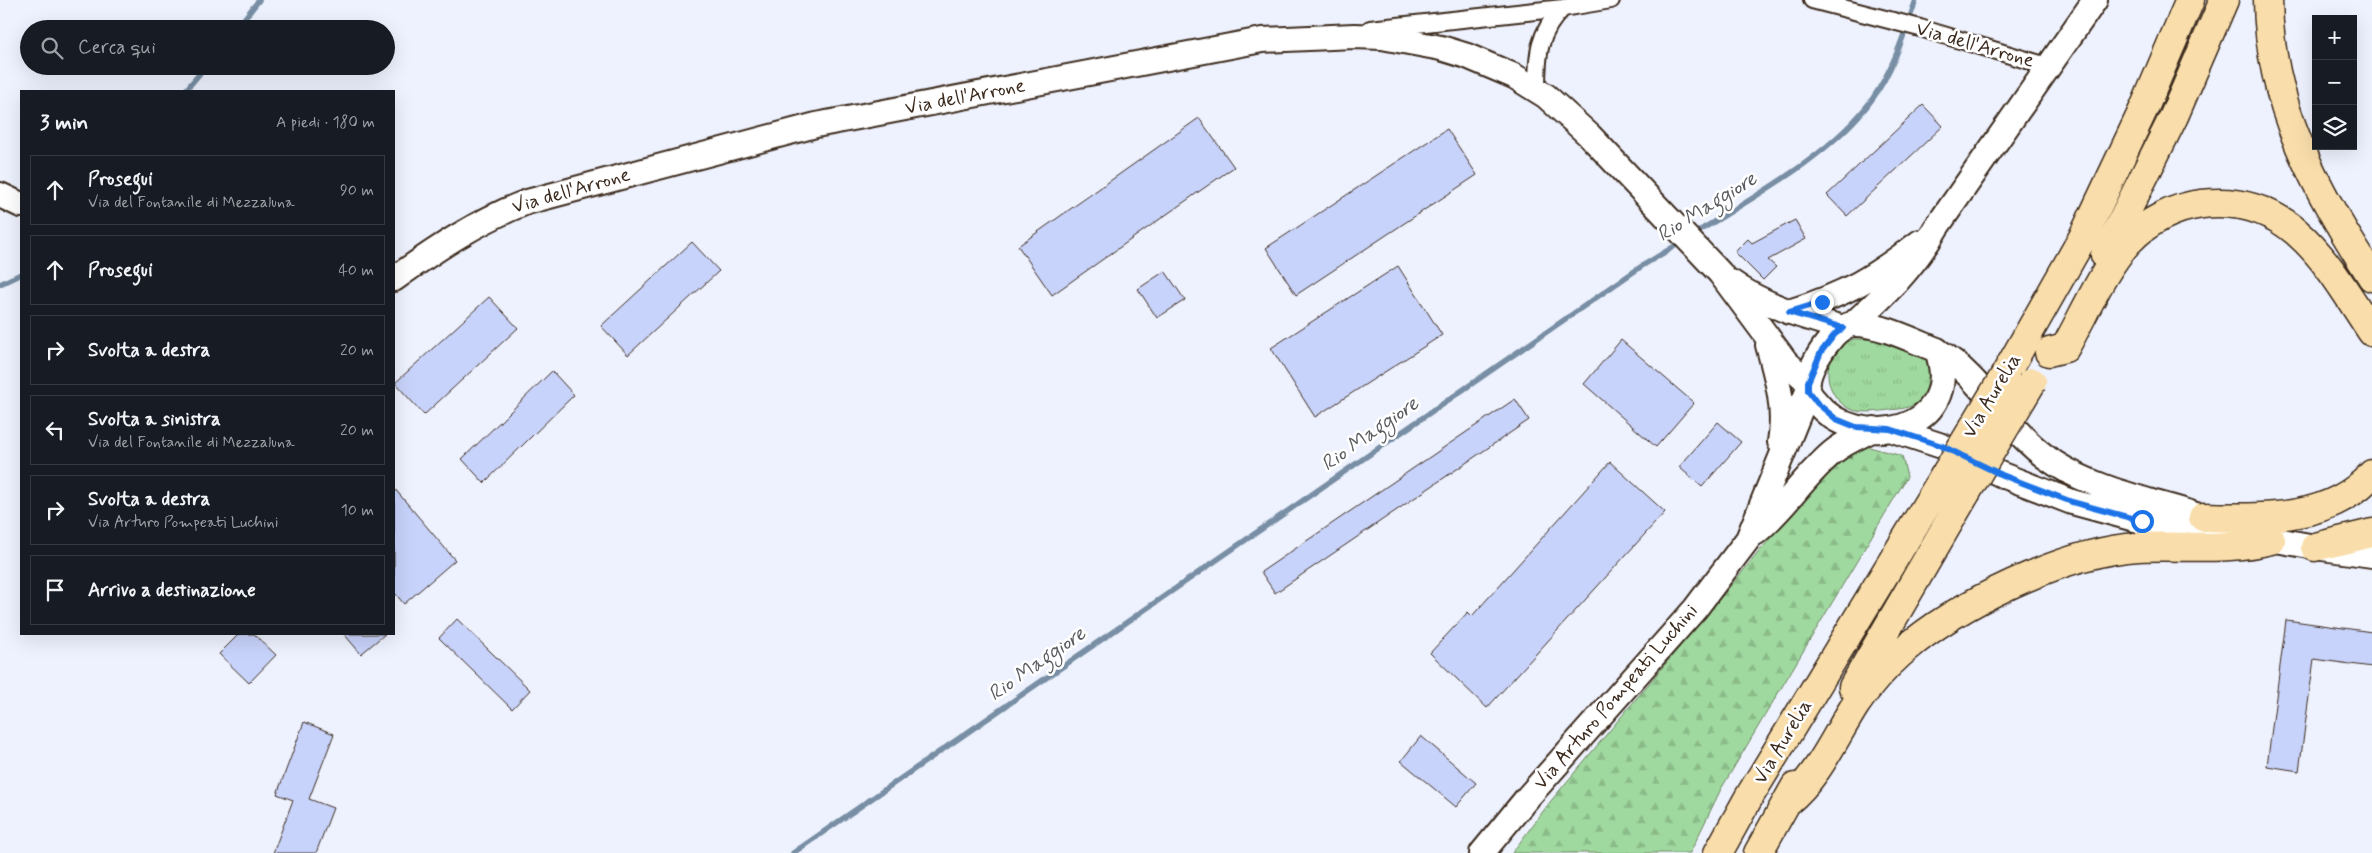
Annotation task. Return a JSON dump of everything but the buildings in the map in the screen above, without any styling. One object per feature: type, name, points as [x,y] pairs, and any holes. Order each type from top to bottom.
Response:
[{"type":"highway","name":"Via Aurelia","points":[[1718,853],[1754,789],[2005,376],[2082,239],[2145,106],[2190,0]]},
{"type":"highway","name":"Via Aurelia","points":[[1758,853],[2109,248],[2174,116],[2224,0]]},
{"type":"highway","points":[[2268,0],[2276,76],[2292,130],[2315,182],[2372,277]]},
{"type":"highway","points":[[2049,352],[2065,348],[2111,266],[2131,240],[2152,222],[2166,214],[2194,205],[2212,203],[2250,206],[2274,216],[2298,231],[2322,257],[2372,332]]},
{"type":"highway","points":[[2203,517],[2266,517],[2301,513],[2325,507],[2341,500],[2356,490],[2372,474]]},
{"type":"highway","points":[[2315,548],[2372,533]]},
{"type":"highway","points":[[1787,802],[1807,784],[1857,703],[1875,679],[1906,649],[1951,617],[2022,580],[2092,554],[2139,547],[2239,546],[2271,540]]},
{"type":"street","name":"Via dell'Arrone","points":[[395,278],[484,221],[550,194],[816,125],[1262,40],[1301,38],[1563,8],[1611,0]]},
{"type":"street","name":"Via dell'Arrone","points":[[1812,0],[1920,28],[2050,67]]},
{"type":"street","points":[[1808,387],[1821,352],[1835,334],[1848,326],[1906,274],[2095,0]]},
{"type":"street","points":[[1537,89],[1537,67],[1542,38],[1549,22],[1563,8]]},
{"type":"street","points":[[1301,38],[1369,36],[1441,48],[1492,65],[1537,89],[1590,136],[1717,269],[1743,290],[1789,312],[1848,326],[1894,333],[1937,350],[1964,368],[2018,432],[2053,462],[2093,483],[2119,493],[2203,517],[2227,531]]},
{"type":"street","points":[[0,195],[20,205]]},
{"type":"street","points":[[1789,312],[1840,295],[1864,283],[1936,228]]},
{"type":"street","points":[[1717,269],[1786,362],[1808,387],[1822,409],[1836,419],[1850,425],[1882,429],[1942,446],[2002,475],[2072,502],[2159,524],[2202,532],[2227,531],[2315,548],[2372,555]]},
{"type":"street","name":"Via Arturo Pompeati Luchini","points":[[1765,334],[1780,390],[1783,415],[1783,426],[1772,482]]},
{"type":"street","points":[[1882,429],[1918,420],[1934,405],[1941,390],[1943,379],[1937,350]]},
{"type":"street","name":"Via Arturo Pompeati Luchini","points":[[1748,539],[1808,387]]},
{"type":"street","name":"Via Arturo Pompeati Luchini","points":[[1482,853],[1528,797],[1695,609],[1748,539],[1769,522],[1828,457],[1846,443],[1882,429]]},
{"type":"green space","points":[[1854,339],[1905,343],[1917,348],[1925,356],[1931,375],[1926,393],[1919,401],[1910,406],[1881,411],[1855,411],[1840,402],[1833,393],[1829,383],[1830,361],[1843,344]]},
{"type":"green space","points":[[1862,445],[1902,456],[1907,477],[1721,789],[1690,853],[1512,853],[1550,802],[1829,468]]},
{"type":"waterway","points":[[243,20],[259,0]]},
{"type":"waterway","name":"Rio Maggiore","points":[[1691,236],[1789,175],[1836,138],[1856,119],[1873,98],[1887,75],[1916,0]]},
{"type":"waterway","points":[[186,90],[198,75]]},
{"type":"waterway","name":"Rio Maggiore","points":[[793,853],[1642,266],[1683,241]]},
{"type":"waterway","points":[[0,284],[20,274]]},
{"type":"route","points":[[1822,302],[1789,312],[1843,328],[1835,334],[1821,352],[1808,382],[1808,391],[1828,414],[1856,427],[1890,429],[1942,446],[2002,475],[2072,502],[2142,521]]}]
